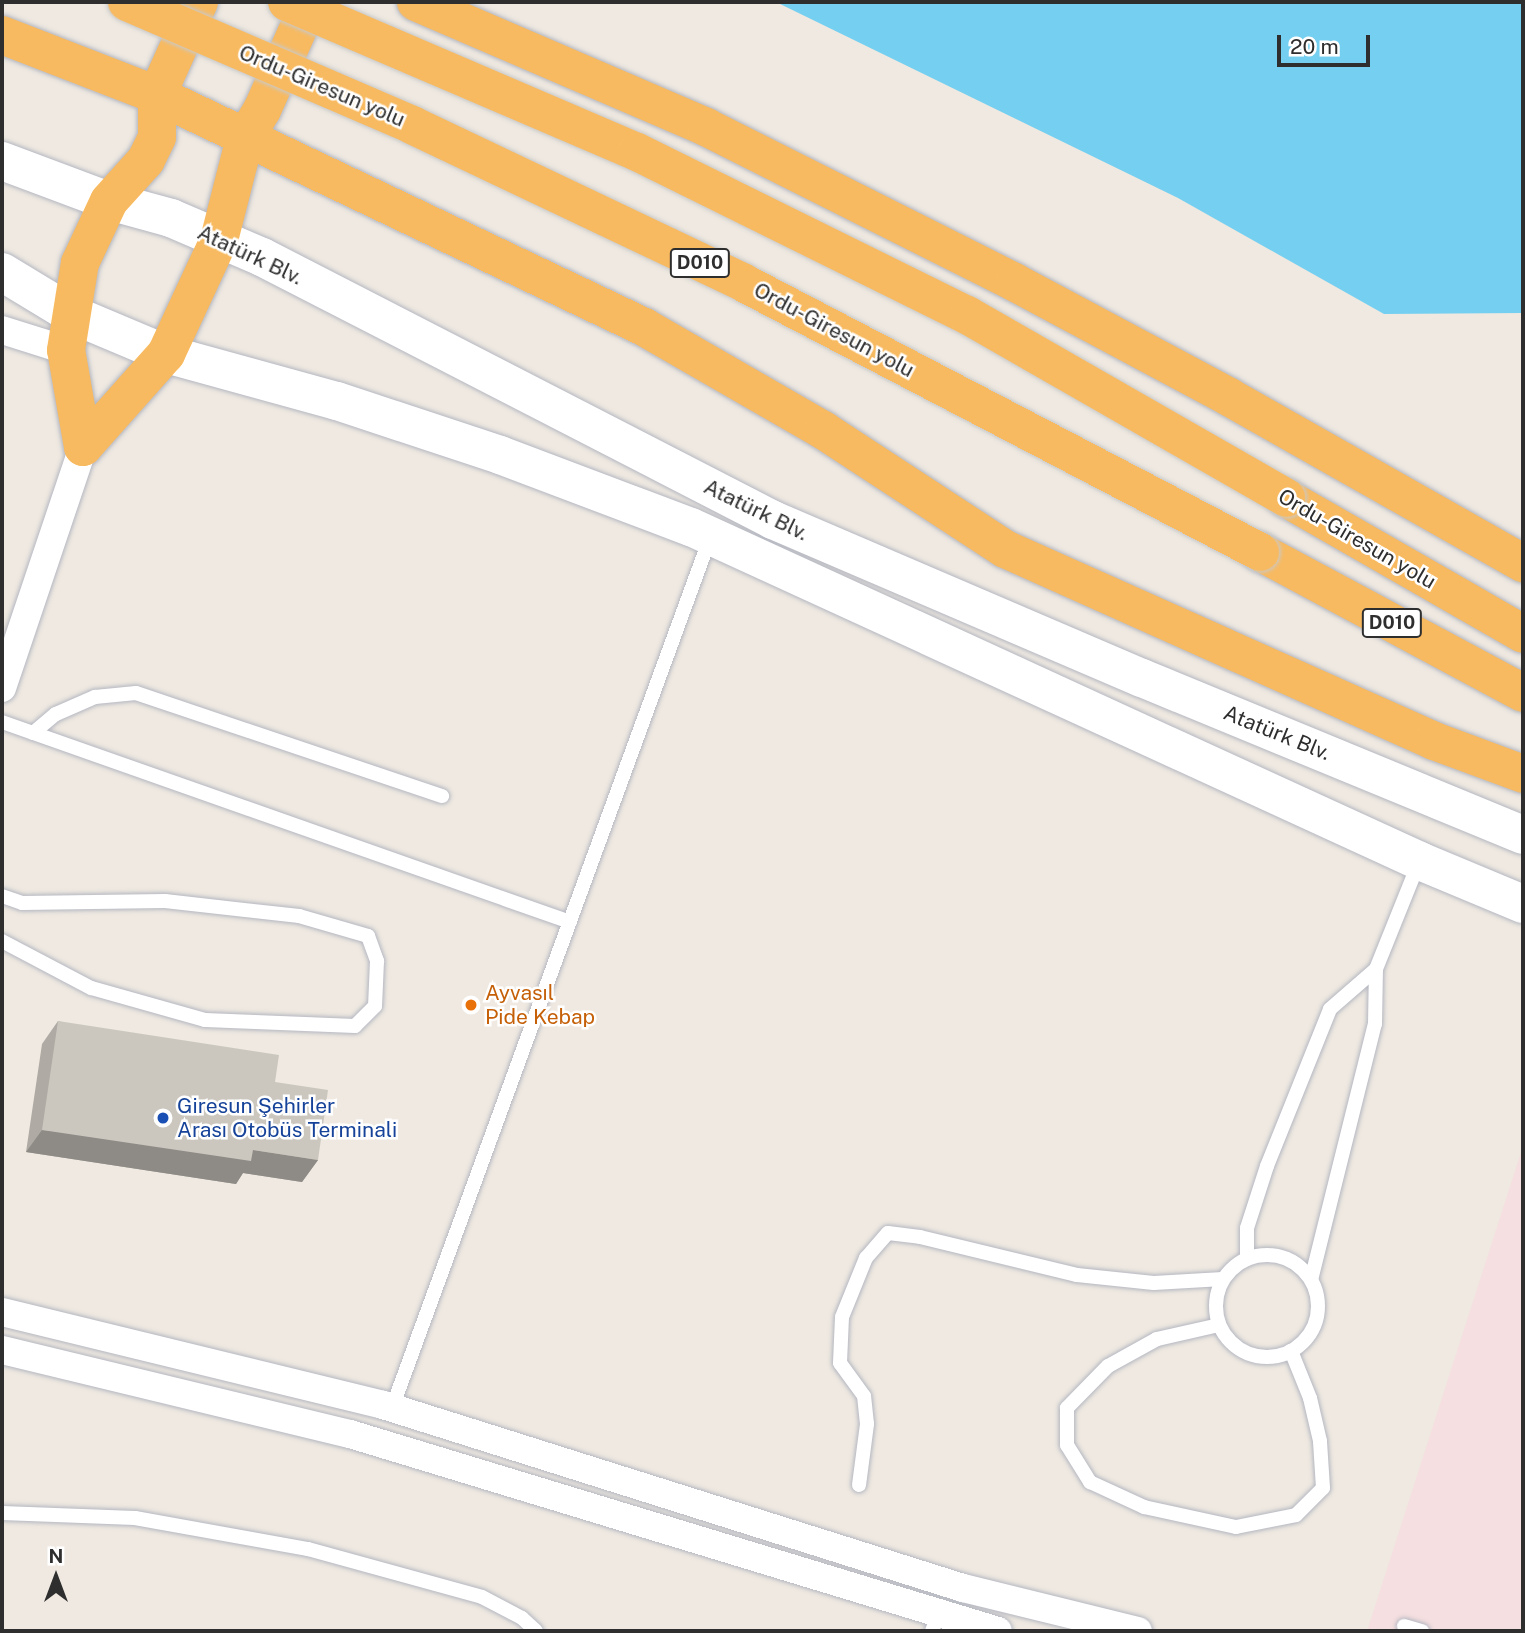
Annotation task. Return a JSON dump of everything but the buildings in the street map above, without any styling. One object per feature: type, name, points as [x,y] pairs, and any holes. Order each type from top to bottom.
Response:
[{"type":"highway","name":"Ordu-Giresun yolu","points":[[127,2],[412,125],[744,283],[1260,552],[1523,693]]},
{"type":"highway","points":[[83,447],[68,332],[80,263],[109,201],[146,160],[157,137],[157,96],[199,2]]},
{"type":"highway","name":"Ordu-Giresun yolu","points":[[287,2],[638,152],[942,303],[1523,634]]},
{"type":"highway","points":[[83,447],[166,354],[219,240],[245,138],[262,110],[310,2]]},
{"type":"highway","points":[[415,2],[706,127],[1014,282],[1229,397],[1523,563]]},
{"type":"highway","points":[[2,35],[157,96],[644,327],[823,430],[1005,549],[1434,741],[1523,774]]},
{"type":"main road","name":"Atatürk Blv.","points":[[2,162],[109,201],[171,218],[261,257],[773,520],[1523,835]]},
{"type":"main road","name":"Atatürk Blv.","points":[[2,272],[68,332],[166,354],[350,405],[500,455],[711,536],[1420,860],[1523,904]]},
{"type":"street","points":[[2,330],[68,332]]},
{"type":"street","points":[[2,688],[83,447]]},
{"type":"street","points":[[2,1312],[392,1408],[963,1588],[1139,1631]]},
{"type":"street","points":[[2,1350],[350,1434],[936,1622],[998,1631]]},
{"type":"lane","points":[[392,1408],[711,536]]},
{"type":"lane","points":[[33,733],[56,713],[95,697],[136,693],[442,796]]},
{"type":"lane","points":[[2,722],[570,922]]},
{"type":"lane","points":[[1311,1279],[1375,1024],[1376,969],[1420,860]]},
{"type":"lane","points":[[2,896],[22,903],[165,901],[299,916],[368,936],[376,961],[374,1006],[355,1026],[205,1020],[91,988],[2,941]]},
{"type":"lane","points":[[1247,1259],[1247,1228],[1267,1166],[1331,1009],[1376,969]]},
{"type":"lane","points":[[859,1485],[867,1424],[864,1396],[840,1363],[842,1317],[866,1258],[888,1233],[920,1237],[1077,1275],[1154,1283],[1223,1279],[1247,1259],[1278,1256],[1291,1261],[1311,1279],[1317,1292],[1317,1319],[1303,1343],[1291,1351],[1264,1358],[1250,1354],[1227,1339],[1219,1325],[1216,1310],[1223,1279]]},
{"type":"lane","points":[[1219,1325],[1157,1339],[1108,1366],[1067,1408],[1067,1445],[1090,1482],[1144,1507],[1236,1527],[1296,1515],[1323,1488],[1320,1441],[1310,1398],[1291,1351]]},
{"type":"lane","points":[[2,1513],[135,1518],[308,1549],[482,1597],[522,1618],[536,1631]]},
{"type":"lane","points":[[1404,1626],[1422,1631]]},
{"type":"shaded area","points":[[1523,1146],[1523,1631],[1367,1631]]},
{"type":"water","points":[[776,2],[1523,2],[1523,313],[1384,314],[1178,198]]},
{"type":"place","name":"Ayvasıl Pide Kebap","points":[[471,1005]]},
{"type":"place","name":"Giresun Şehirler Arası Otobüs Terminali","points":[[163,1118]]}]
